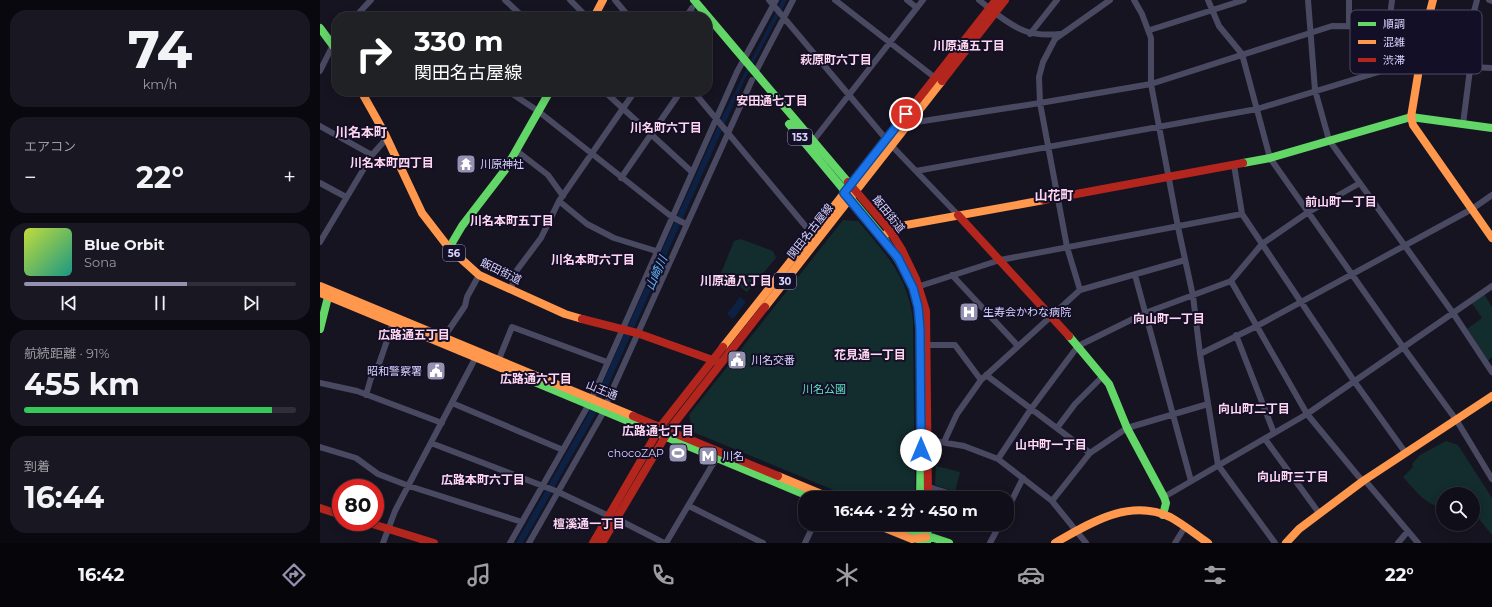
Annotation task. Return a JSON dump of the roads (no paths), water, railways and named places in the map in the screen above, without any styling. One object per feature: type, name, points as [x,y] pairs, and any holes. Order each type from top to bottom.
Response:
[{"type":"main road","points":[[597,12],[603,0]]},
{"type":"main road","name":"飯田街道","points":[[685,0],[694,2],[702,12]]},
{"type":"main road","name":"関田名古屋線","points":[[992,10],[996,0]]},
{"type":"main road","name":"関田名古屋線","points":[[716,361],[992,10],[1005,0]]},
{"type":"main road","points":[[1431,10],[1434,0]]},
{"type":"main road","name":"飯田街道","points":[[694,2],[697,12]]},
{"type":"main road","name":"飯田街道","points":[[712,25],[742,63]]},
{"type":"main road","points":[[320,28],[332,41]]},
{"type":"main road","name":"飯田街道","points":[[712,31],[813,141],[890,231],[904,251],[920,286],[926,311],[928,345],[928,491]]},
{"type":"main road","points":[[1418,74],[1411,117],[1413,125],[1492,238]]},
{"type":"main road","name":"飯田街道","points":[[753,75],[847,195],[883,237],[898,258],[909,278],[919,312],[921,366],[920,491]]},
{"type":"main road","name":"関田名古屋線","points":[[889,142],[910,123],[938,80]]},
{"type":"main road","name":"飯田街道","points":[[364,96],[387,138],[422,213],[449,248],[479,275],[566,314],[612,328],[636,332],[716,361]]},
{"type":"main road","points":[[449,248],[462,226],[505,170],[547,96]]},
{"type":"main road","points":[[883,237],[895,227],[1270,158],[1411,117],[1492,128]]},
{"type":"main road","name":"関田名古屋線","points":[[602,543],[613,517],[662,431],[812,234],[847,195]]},
{"type":"main road","points":[[958,215],[1052,316],[1109,384],[1127,428],[1164,497],[1166,503],[1163,514]]},
{"type":"main road","name":"山王通","points":[[320,286],[444,337],[478,354],[499,359],[591,402]]},
{"type":"main road","points":[[320,329],[324,295]]},
{"type":"main road","name":"山王通","points":[[324,295],[393,323],[478,354],[591,402],[813,491]]},
{"type":"main road","points":[[1286,543],[1299,529],[1363,481],[1405,452],[1457,421],[1492,396]]},
{"type":"main road","name":"山王通","points":[[662,431],[717,457],[798,492]]},
{"type":"main road","points":[[320,508],[332,512]]},
{"type":"main road","points":[[1055,543],[1114,512],[1134,510],[1163,514],[1208,543]]},
{"type":"main road","name":"関田名古屋線","points":[[593,543],[613,517]]},
{"type":"main road","points":[[384,528],[434,543]]},
{"type":"main road","points":[[892,531],[912,539],[949,543]]},
{"type":"main road","points":[[908,531],[923,539]]},
{"type":"street","points":[[360,12],[371,0]]},
{"type":"street","points":[[505,0],[518,12]]},
{"type":"street","points":[[570,0],[582,12]]},
{"type":"street","points":[[615,0],[625,12]]},
{"type":"street","points":[[529,543],[604,407],[636,332],[753,75],[793,0]]},
{"type":"street","points":[[835,0],[938,80]]},
{"type":"street","points":[[907,0],[917,8]]},
{"type":"street","points":[[813,141],[923,0]]},
{"type":"street","points":[[979,0],[1021,31],[1043,36],[1060,34]]},
{"type":"street","points":[[1030,34],[1057,0]]},
{"type":"street","points":[[1080,290],[1067,247],[1040,103],[1039,83],[1041,69],[1050,47],[1060,34],[1110,0]]},
{"type":"street","points":[[1134,0],[1150,30],[1153,60],[1151,84],[1178,227],[1193,296],[1200,354],[1218,465],[1274,543]]},
{"type":"street","points":[[1208,0],[1219,26],[1242,54],[1270,158],[1307,213],[1352,273],[1403,348],[1457,421],[1492,478]]},
{"type":"street","points":[[1150,30],[1244,0]]},
{"type":"street","points":[[1308,0],[1315,90],[1329,140],[1453,313],[1492,372]]},
{"type":"street","points":[[910,123],[1151,84],[1311,32],[1332,26],[1349,26],[1349,0]]},
{"type":"street","points":[[1391,10],[1392,0]]},
{"type":"street","points":[[1474,10],[1477,0]]},
{"type":"street","points":[[689,12],[694,2]]},
{"type":"street","points":[[510,543],[591,402],[716,119],[773,2],[889,142],[958,215]]},
{"type":"street","points":[[320,71],[332,49]]},
{"type":"street","points":[[1482,68],[1492,68]]},
{"type":"street","points":[[916,171],[1257,108],[1372,74]]},
{"type":"street","points":[[1463,124],[1470,74]]},
{"type":"street","points":[[516,96],[538,111],[672,217],[686,224]]},
{"type":"street","points":[[609,96],[692,172]]},
{"type":"street","points":[[511,289],[517,270],[541,238],[561,199],[593,155],[632,96]]},
{"type":"street","points":[[621,178],[677,96]]},
{"type":"street","points":[[697,96],[812,234]]},
{"type":"street","points":[[320,126],[372,155]]},
{"type":"street","points":[[320,242],[322,232],[372,155],[387,138]]},
{"type":"street","points":[[517,151],[548,175],[561,199],[587,224],[614,238],[656,252]]},
{"type":"street","points":[[1234,165],[1242,214],[1354,381],[1405,452]]},
{"type":"street","points":[[320,183],[346,197]]},
{"type":"street","points":[[998,459],[1031,409],[1078,346],[1145,313],[1231,281],[1262,244],[1307,213],[1360,183]]},
{"type":"street","points":[[1200,354],[1257,326],[1300,301],[1472,209],[1492,195]]},
{"type":"street","points":[[920,286],[1000,260],[1242,214]]},
{"type":"street","points":[[944,442],[957,414],[984,377],[1080,290],[1185,260]]},
{"type":"street","points":[[444,337],[465,306],[467,297],[479,275]]},
{"type":"street","points":[[952,275],[1018,346]]},
{"type":"street","points":[[1135,275],[1192,481]]},
{"type":"street","points":[[1231,281],[1307,414],[1363,481],[1418,543]]},
{"type":"street","points":[[1164,497],[1307,414],[1492,286]]},
{"type":"street","points":[[366,395],[371,378],[379,364],[393,323]]},
{"type":"street","points":[[499,359],[512,327],[608,362]]},
{"type":"street","points":[[1236,335],[1274,433]]},
{"type":"street","points":[[928,345],[955,345],[984,377],[1031,409],[1090,453]]},
{"type":"street","points":[[383,543],[388,529],[409,486],[478,354]]},
{"type":"street","points":[[1057,428],[1075,404],[1103,376]]},
{"type":"street","points":[[320,383],[366,395],[442,423]]},
{"type":"street","points":[[452,404],[563,450]]},
{"type":"street","points":[[1052,502],[1090,453],[1127,428],[1208,404]]},
{"type":"street","points":[[1265,439],[1319,513]]},
{"type":"street","points":[[928,440],[964,446],[998,459],[1052,502],[1086,543]]},
{"type":"street","points":[[431,443],[557,492],[613,517],[665,543],[689,506],[717,457]]},
{"type":"street","points":[[320,447],[356,458],[378,474],[409,486],[522,522]]},
{"type":"street","points":[[1014,496],[1023,478]]},
{"type":"street","points":[[928,487],[941,491]]},
{"type":"street","points":[[689,506],[763,543]]},
{"type":"street","points":[[1175,543],[1185,527]]},
{"type":"street","points":[[805,543],[811,531]]},
{"type":"street","points":[[990,543],[996,531]]},
{"type":"street","points":[[1398,543],[1408,531]]},
{"type":"water","name":"山崎川","points":[[782,0],[787,0],[744,81],[595,415],[523,543],[516,543],[589,413],[721,119]]},
{"type":"water","points":[[740,297],[746,302],[733,319],[727,314]]},
{"type":"place","name":"川原神社","points":[[466,164]]},
{"type":"place","name":"生寿会かわな病院","points":[[969,312]]},
{"type":"place","name":"川名交番","points":[[737,360]]},
{"type":"place","name":"昭和警察署","points":[[436,371]]},
{"type":"place","name":"chocoZAP","points":[[678,453]]},
{"type":"place","name":"川名","points":[[708,456]]},
{"type":"district","name":"川原通五丁目","points":[[969,45]]},
{"type":"district","name":"萩原町六丁目","points":[[836,59]]},
{"type":"district","name":"安田通七丁目","points":[[772,100]]},
{"type":"district","name":"川名町六丁目","points":[[666,127]]},
{"type":"district","name":"川名本町","points":[[361,132]]},
{"type":"district","name":"川名本町四丁目","points":[[392,162]]},
{"type":"district","name":"山花町","points":[[1054,195]]},
{"type":"district","name":"前山町一丁目","points":[[1341,201]]},
{"type":"district","name":"川名本町五丁目","points":[[512,220]]},
{"type":"district","name":"川名本町六丁目","points":[[593,259]]},
{"type":"district","name":"川原通八丁目","points":[[736,280]]},
{"type":"district","name":"向山町一丁目","points":[[1169,318]]},
{"type":"district","name":"広路通五丁目","points":[[414,334]]},
{"type":"district","name":"花見通一丁目","points":[[870,354]]},
{"type":"district","name":"広路通六丁目","points":[[536,378]]},
{"type":"district","name":"向山町二丁目","points":[[1254,408]]},
{"type":"district","name":"広路通七丁目","points":[[658,430]]},
{"type":"district","name":"山中町一丁目","points":[[1051,444]]},
{"type":"district","name":"向山町三丁目","points":[[1293,476]]},
{"type":"district","name":"広路本町六丁目","points":[[483,479]]},
{"type":"district","name":"檀溪通一丁目","points":[[589,523]]},
{"type":"park label","name":"川名公園","points":[[824,389]]}]
